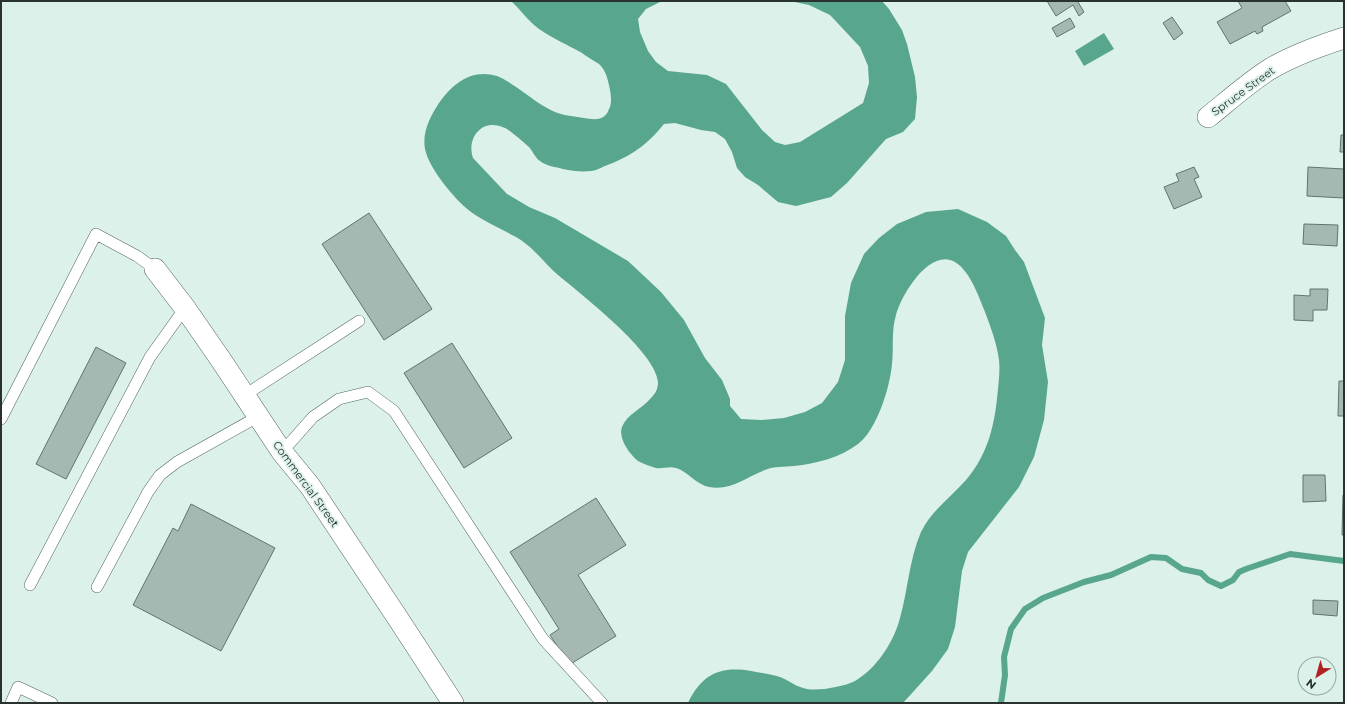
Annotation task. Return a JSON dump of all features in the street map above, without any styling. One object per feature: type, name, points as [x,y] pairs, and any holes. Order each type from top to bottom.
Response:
[{"type":"street","name":"Spruce Street","points":[[1208,117],[1251,82],[1270,69],[1344,38]]},
{"type":"street","name":"Commercial Street","points":[[154,269],[185,308],[246,396],[282,452],[314,493],[453,703]]},
{"type":"lane","points":[[1,419],[96,234],[137,256],[154,269]]},
{"type":"lane","points":[[30,585],[150,356],[185,308]]},
{"type":"lane","points":[[246,396],[359,321]]},
{"type":"lane","points":[[282,452],[314,417],[339,399],[368,392],[394,411],[543,639],[602,703]]},
{"type":"lane","points":[[97,587],[148,492],[160,475],[177,462],[259,416]]},
{"type":"lane","points":[[10,703],[18,687],[52,703]]},
{"type":"shaded area","points":[[511,1],[662,1],[646,9],[638,19],[640,32],[648,51],[656,62],[668,71],[707,75],[726,84],[762,130],[775,142],[785,145],[800,142],[863,103],[869,83],[868,66],[860,47],[830,15],[809,5],[790,1],[882,1],[889,9],[902,30],[915,77],[917,97],[915,119],[903,132],[886,139],[847,183],[831,197],[796,206],[778,202],[758,185],[745,177],[737,168],[732,152],[725,139],[715,132],[675,123],[664,124],[638,150],[622,159],[593,171],[570,170],[545,164],[538,160],[529,147],[514,134],[497,125],[483,127],[478,131],[474,136],[471,150],[473,158],[507,194],[529,207],[555,218],[628,261],[661,292],[684,320],[705,358],[722,380],[730,399],[730,406],[741,419],[761,420],[784,418],[805,412],[822,403],[838,382],[845,360],[845,316],[851,283],[864,254],[879,238],[897,224],[926,212],[958,209],[987,222],[1006,236],[1024,262],[1045,318],[1042,345],[1048,382],[1044,420],[1034,457],[1019,487],[968,552],[962,571],[955,627],[948,649],[932,671],[903,703],[688,703],[699,685],[706,679],[721,671],[730,670],[770,674],[807,689],[838,687],[855,681],[863,676],[877,662],[889,645],[897,627],[903,607],[911,564],[921,532],[930,517],[974,470],[990,437],[993,426],[997,402],[999,360],[992,330],[970,278],[955,262],[945,259],[936,261],[927,267],[910,285],[896,315],[893,358],[889,384],[877,419],[865,437],[858,444],[844,453],[811,464],[775,467],[758,473],[738,483],[717,488],[705,486],[676,468],[656,468],[638,461],[625,446],[621,431],[624,422],[647,403],[657,390],[658,382],[654,370],[645,355],[632,340],[600,310],[558,275],[527,244],[482,219],[465,207],[450,192],[437,175],[427,157],[424,143],[426,131],[439,103],[456,84],[464,79],[479,74],[497,76],[541,104],[560,114],[588,119],[599,119],[607,113],[611,105],[611,94],[606,76],[601,66],[582,53],[539,29],[531,23]]},
{"type":"shaded area","points":[[1104,33],[1114,49],[1084,66],[1075,51]]},
{"type":"building","points":[[1047,1],[1080,1],[1078,2],[1084,12],[1079,16],[1073,5],[1056,16]]},
{"type":"building","points":[[1238,1],[1285,1],[1291,11],[1262,27],[1263,31],[1257,34],[1255,31],[1230,44],[1217,22],[1242,8]]},
{"type":"building","points":[[1172,17],[1183,33],[1174,40],[1163,23]]},
{"type":"building","points":[[1070,18],[1075,27],[1057,37],[1052,28]]},
{"type":"building","points":[[1341,135],[1344,135],[1344,152],[1340,152]]},
{"type":"building","points":[[1194,167],[1199,177],[1194,179],[1202,197],[1174,209],[1164,187],[1179,181],[1176,174]]},
{"type":"building","points":[[1308,167],[1344,169],[1344,198],[1307,196]]},
{"type":"building","points":[[369,213],[432,309],[384,340],[322,244]]},
{"type":"building","points":[[1304,224],[1338,225],[1337,246],[1303,244]]},
{"type":"building","points":[[1310,289],[1328,289],[1327,310],[1313,310],[1313,321],[1294,320],[1294,295],[1310,296]]},
{"type":"building","points":[[452,343],[512,438],[464,468],[404,373]]},
{"type":"building","points":[[96,347],[126,363],[66,479],[36,464]]},
{"type":"building","points":[[1339,381],[1344,381],[1344,416],[1338,416]]},
{"type":"building","points":[[1303,475],[1325,475],[1326,501],[1303,502]]},
{"type":"building","points":[[1343,495],[1344,535],[1342,535]]},
{"type":"building","points":[[596,498],[626,545],[578,575],[616,636],[569,665],[550,635],[559,629],[510,552]]},
{"type":"building","points":[[191,504],[275,548],[221,651],[133,605],[173,528],[178,531]]},
{"type":"building","points":[[1313,600],[1338,601],[1337,616],[1313,614]]},
{"type":"waterway","points":[[1001,703],[1005,675],[1004,657],[1011,629],[1025,609],[1043,598],[1084,582],[1111,575],[1151,557],[1166,558],[1182,569],[1201,573],[1208,580],[1221,586],[1233,580],[1239,572],[1290,554],[1344,561]]}]
